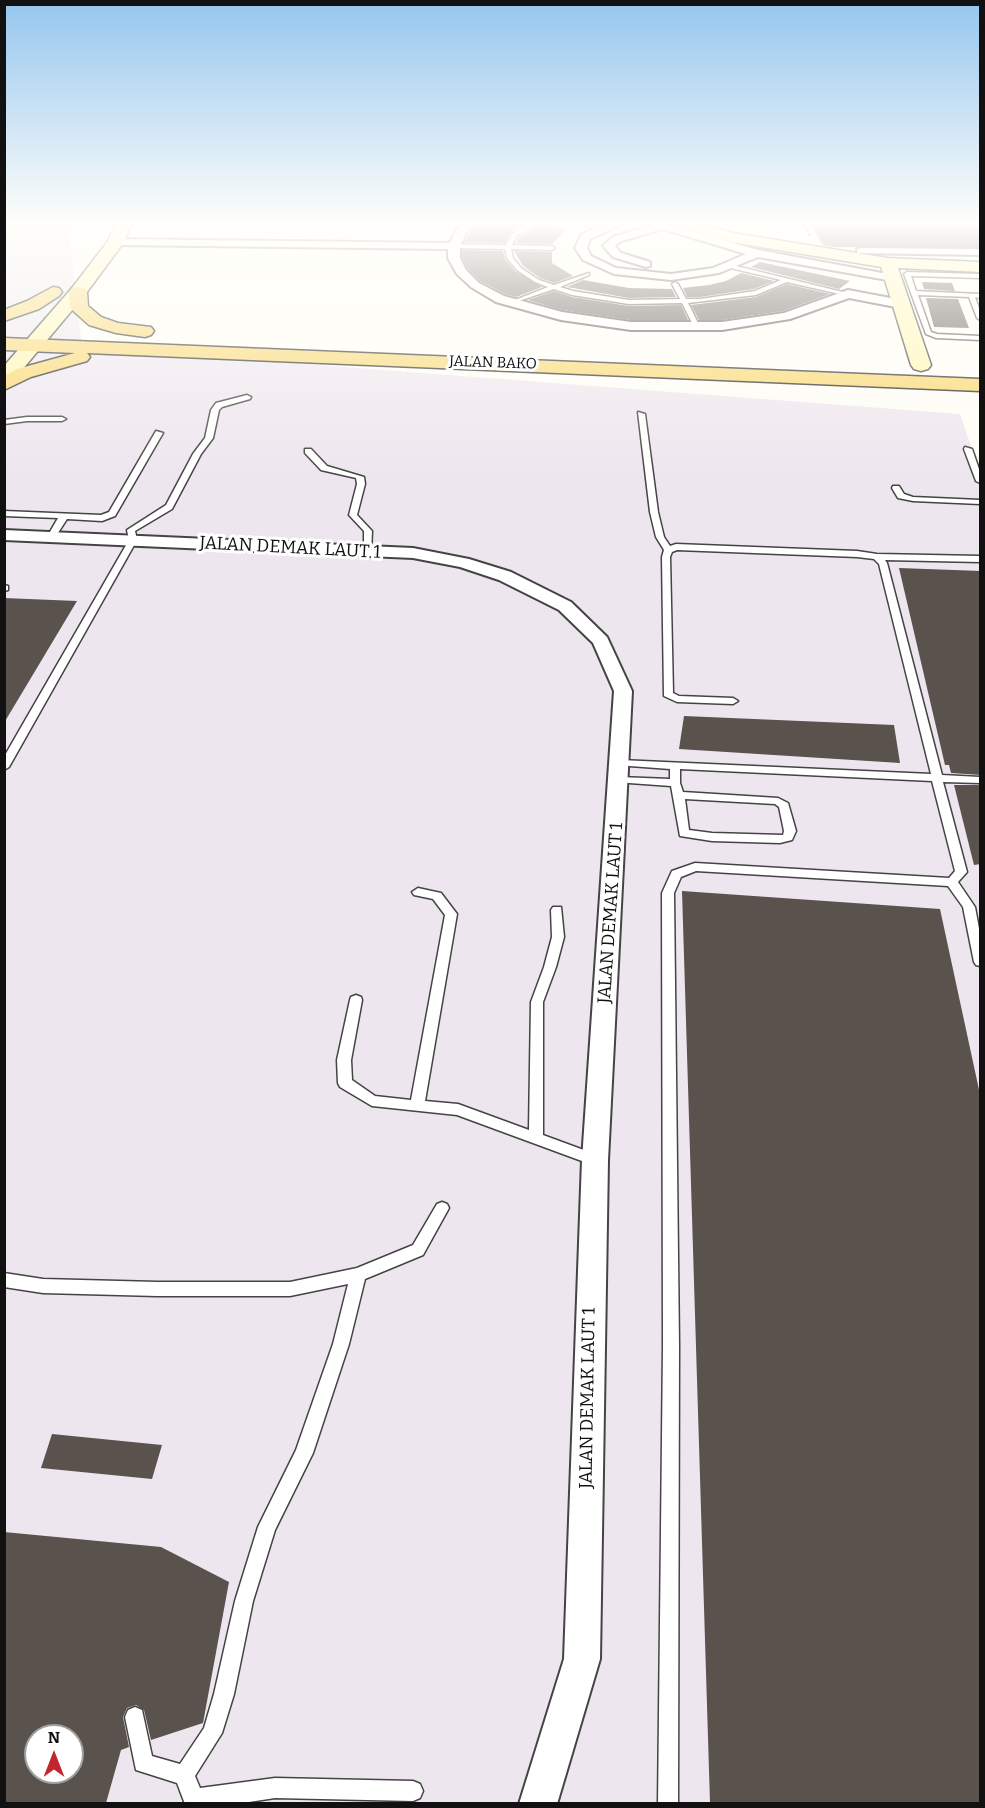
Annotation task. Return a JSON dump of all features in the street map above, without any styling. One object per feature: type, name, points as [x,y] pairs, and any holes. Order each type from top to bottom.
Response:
[{"type":"main road","points":[[4,316],[32,305]]},
{"type":"main road","points":[[11,337],[41,305]]},
{"type":"main road","points":[[4,379],[67,305]]},
{"type":"main road","points":[[79,305],[95,321],[116,328],[157,331]]},
{"type":"main road","points":[[908,305],[910,333],[921,365]]},
{"type":"main road","name":"JALAN BAKO","points":[[11,337],[981,368]]},
{"type":"main road","points":[[4,384],[24,373],[56,362],[112,353],[475,366],[498,353]]},
{"type":"main road","name":"JALAN BAKO","points":[[498,353],[981,385]]},
{"type":"street","points":[[521,305],[561,316],[608,323],[697,327],[722,326],[786,316],[816,305]]},
{"type":"street","name":"JALAN DEMAK LAUT 1","points":[[4,535],[413,553],[463,563],[505,576],[565,606],[601,641],[623,691],[620,772],[595,1160],[582,1659],[538,1803]]},
{"type":"lane","points":[[686,305],[697,327]]},
{"type":"lane","points":[[911,305],[930,334]]},
{"type":"lane","points":[[910,333],[981,338]]},
{"type":"lane","points":[[4,767],[133,540],[131,531],[169,507],[196,454],[209,438],[215,410],[219,405],[247,397]]},
{"type":"lane","points":[[641,414],[654,512],[660,537],[668,549],[666,557],[668,694],[677,699],[733,701]]},
{"type":"lane","points":[[4,422],[27,419],[62,419]]},
{"type":"lane","points":[[4,513],[102,518],[112,514],[159,433]]},
{"type":"lane","points":[[968,449],[981,481]]},
{"type":"lane","points":[[308,451],[324,468],[360,477],[361,484],[353,515],[368,531],[368,551]]},
{"type":"lane","points":[[896,488],[901,496],[913,499],[981,502]]},
{"type":"lane","points":[[51,537],[64,516]]},
{"type":"lane","points":[[668,549],[676,547],[710,548],[857,554],[878,557],[981,559]]},
{"type":"lane","points":[[878,557],[883,563],[961,872],[952,882]]},
{"type":"lane","points":[[620,772],[675,766],[981,780]]},
{"type":"lane","points":[[675,766],[675,783],[679,795],[684,833],[712,837],[780,839],[788,837],[790,831],[784,805],[778,801],[679,795]]},
{"type":"lane","points":[[620,772],[675,783]]},
{"type":"lane","points":[[668,1803],[671,1333],[668,893],[676,874],[695,867],[952,882]]},
{"type":"lane","points":[[952,882],[969,907],[981,963]]},
{"type":"lane","points":[[417,1106],[451,914],[437,896],[418,892]]},
{"type":"lane","points":[[536,1138],[537,1002],[558,938],[557,910]]},
{"type":"lane","points":[[356,1000],[344,1060],[345,1083],[372,1101],[459,1110],[496,1126],[595,1160]]},
{"type":"lane","points":[[4,1280],[43,1286],[290,1289],[357,1275],[418,1250],[442,1208]]},
{"type":"lane","points":[[184,1775],[212,1733],[224,1694],[244,1601],[267,1527],[304,1454],[341,1344],[357,1275]]},
{"type":"lane","points":[[135,1717],[143,1763],[184,1775]]},
{"type":"lane","points":[[184,1775],[195,1801],[275,1788],[413,1791]]},
{"type":"shaded area","points":[[5,305],[77,305],[82,347],[960,414],[980,472],[980,1803],[5,1803]]},
{"type":"building","points":[[546,305],[681,305],[688,320],[631,320],[562,310]]},
{"type":"building","points":[[691,305],[799,305],[783,311],[722,320],[699,320]]},
{"type":"building","points":[[928,305],[960,305],[969,328],[934,327]]},
{"type":"building","points":[[899,568],[981,571],[981,775],[951,773],[949,765],[945,765]]},
{"type":"building","points":[[4,598],[77,601],[4,723]]},
{"type":"building","points":[[684,716],[894,725],[900,763],[679,749]]},
{"type":"building","points":[[954,785],[981,785],[981,864],[974,865]]},
{"type":"building","points":[[682,891],[940,909],[981,1099],[981,1803],[710,1803]]},
{"type":"building","points":[[52,1434],[162,1445],[152,1479],[41,1468]]},
{"type":"building","points":[[4,1532],[161,1547],[229,1582],[203,1723],[151,1740],[144,1710],[136,1705],[127,1708],[123,1717],[129,1747],[121,1750],[106,1803],[4,1803]]}]
